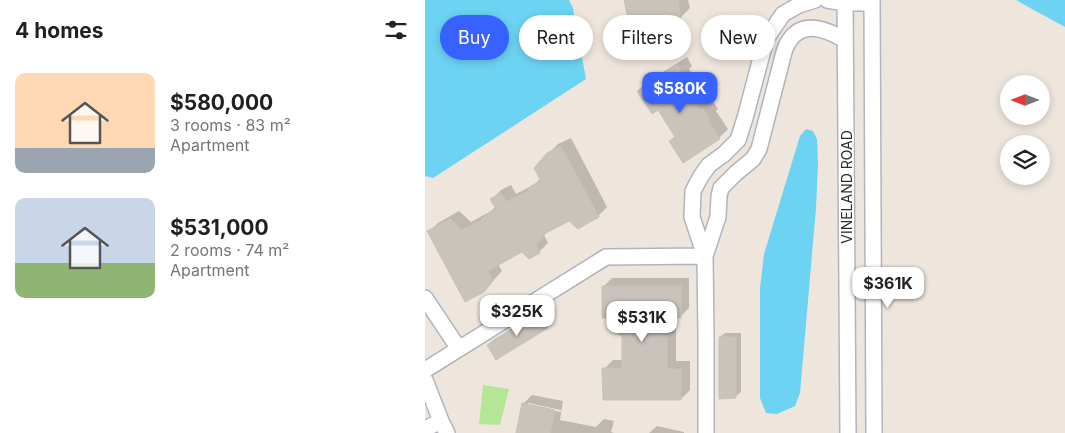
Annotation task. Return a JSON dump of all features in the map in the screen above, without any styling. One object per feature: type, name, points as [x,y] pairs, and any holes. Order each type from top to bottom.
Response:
[{"type":"street","points":[[706,433],[707,338],[705,256],[692,217],[693,191],[709,165],[738,140],[766,39],[783,14],[799,5],[815,0]]},
{"type":"street","points":[[827,0],[873,2]]},
{"type":"street","name":"VINELAND ROAD","points":[[845,2],[847,433]]},
{"type":"street","name":"VINELAND ROAD","points":[[873,2],[873,433]]},
{"type":"street","points":[[705,256],[718,217],[721,188],[753,159],[759,149],[784,52],[789,40],[797,32],[807,28],[815,28],[826,30],[845,40]]},
{"type":"street","points":[[745,118],[766,123]]},
{"type":"street","points":[[724,154],[741,169]]},
{"type":"street","points":[[425,370],[606,257],[705,256]]},
{"type":"street","points":[[425,298],[459,349]]},
{"type":"street","points":[[425,380],[444,427],[425,429]]},
{"type":"green space","points":[[483,385],[509,389],[500,425],[479,424]]},
{"type":"water","points":[[425,0],[569,0],[574,15],[519,15],[519,60],[583,60],[586,79],[433,178],[425,176]]},
{"type":"water","points":[[1016,0],[1065,0],[1065,27],[1032,9]]},
{"type":"water","points":[[806,129],[813,131],[817,139],[818,164],[800,393],[795,406],[777,414],[766,413],[760,398],[760,288],[764,254],[800,136]]},
{"type":"building","points":[[624,0],[678,0],[680,15],[627,15]]},
{"type":"building","points":[[677,65],[684,76],[680,78],[700,110],[703,108],[720,139],[683,163],[669,141],[675,137],[658,110],[652,114],[637,91]]},
{"type":"building","points":[[561,146],[599,217],[578,229],[569,221],[546,233],[536,245],[540,253],[529,259],[522,252],[488,271],[493,281],[484,292],[465,302],[427,231],[450,219],[462,230],[496,209],[490,199],[501,193],[506,202],[526,192],[531,186],[541,181],[534,168],[547,153]]},
{"type":"building","points":[[602,286],[681,286],[681,318],[667,318],[667,369],[681,369],[681,400],[603,400],[602,368],[622,368],[622,335],[619,335],[619,318],[602,318]]},
{"type":"building","points":[[539,313],[548,328],[496,360],[487,345]]},
{"type":"building","points":[[719,337],[736,337],[736,398],[719,399]]},
{"type":"building","points":[[522,403],[555,410],[550,433],[516,433]]}]
